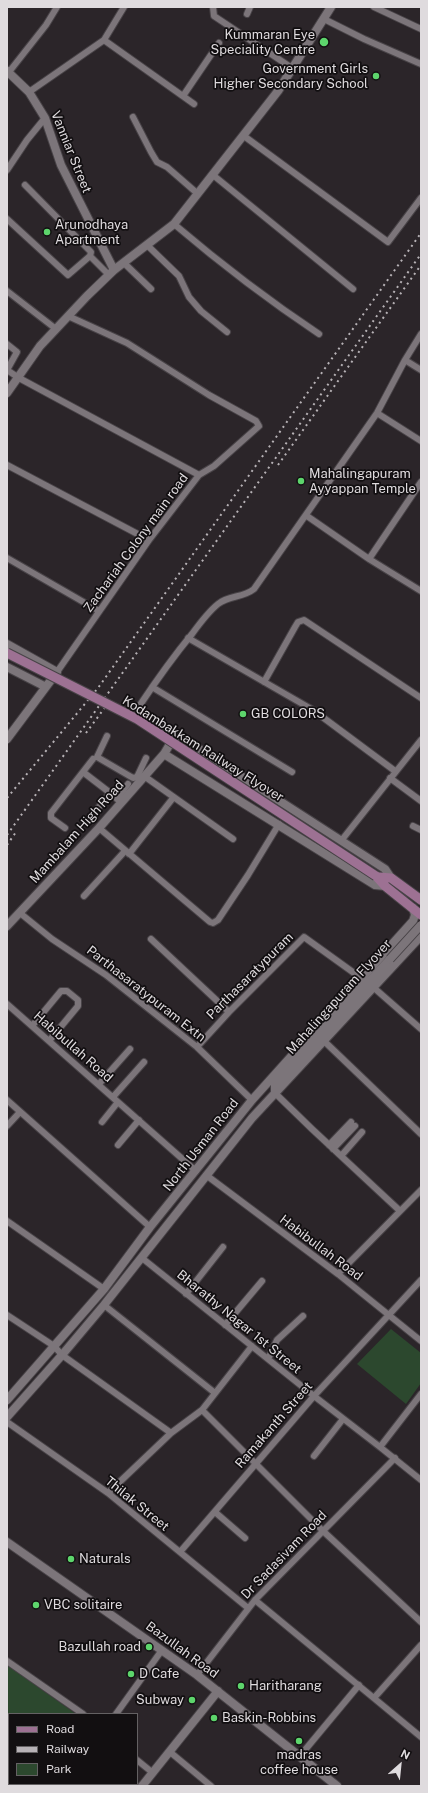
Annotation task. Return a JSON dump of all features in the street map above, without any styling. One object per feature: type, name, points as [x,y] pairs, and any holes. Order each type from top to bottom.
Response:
[{"type":"main road","points":[[7,393],[19,378],[40,346],[68,316],[112,273],[174,224],[244,136],[278,90],[332,7]]},
{"type":"main road","name":"Vanniar Street","points":[[8,71],[29,92],[45,118],[61,165],[112,273]]},
{"type":"main road","points":[[7,644],[57,672],[7,739]]},
{"type":"main road","name":"Kodambakkam Railway Flyover","points":[[7,653],[137,719],[377,877],[385,886],[421,914]]},
{"type":"main road","points":[[7,667],[46,687]]},
{"type":"main road","points":[[176,734],[385,869],[391,878],[421,900]]},
{"type":"main road","name":"Mambalam High Road","points":[[7,926],[99,828],[119,800],[164,754],[176,734]]},
{"type":"main road","points":[[164,754],[375,885],[385,886]]},
{"type":"main road","points":[[196,774],[208,754]]},
{"type":"main road","points":[[229,794],[240,776]]},
{"type":"main road","name":"Kodambakkam Railway Flyover","points":[[377,877],[391,878]]},
{"type":"main road","name":"North Usman Road","points":[[7,1417],[62,1355],[142,1258],[252,1118],[272,1087],[361,978],[413,921],[415,915],[413,908]]},
{"type":"main road","name":"Mahalingapuram Flyover","points":[[272,1087],[421,925]]},
{"type":"main road","points":[[402,934],[413,944]]},
{"type":"main road","name":"North Usman Road","points":[[7,1400],[104,1289],[150,1227],[252,1100],[272,1087],[324,1041],[421,936]]},
{"type":"main road","name":"Bazullah Road","points":[[7,1542],[197,1675],[337,1786]]},
{"type":"main road","points":[[142,1786],[218,1691]]},
{"type":"street","points":[[8,71],[46,25],[57,7]]},
{"type":"street","points":[[29,92],[104,40],[124,7]]},
{"type":"street","points":[[213,7],[214,16],[292,68]]},
{"type":"street","points":[[247,14],[250,7]]},
{"type":"street","points":[[374,7],[421,28]]},
{"type":"street","points":[[324,19],[364,40],[421,64]]},
{"type":"street","points":[[104,40],[194,104]]},
{"type":"street","points":[[183,96],[219,43]]},
{"type":"street","points":[[133,117],[157,162],[166,167],[198,194]]},
{"type":"street","points":[[7,170],[27,140],[45,118]]},
{"type":"street","points":[[244,136],[388,242],[421,198]]},
{"type":"street","points":[[213,175],[353,289]]},
{"type":"street","points":[[26,185],[91,252],[90,256],[112,273]]},
{"type":"street","points":[[7,219],[68,275],[90,256]]},
{"type":"street","points":[[174,224],[224,266],[281,309],[319,334]]},
{"type":"street","points":[[148,245],[179,276],[189,297],[201,311],[227,332]]},
{"type":"street","points":[[124,263],[150,289]]},
{"type":"street","points":[[7,291],[56,329]]},
{"type":"street","name":"Zachariah Colony main road","points":[[57,672],[149,540],[199,475],[214,466],[259,426],[256,421],[209,395],[127,344],[68,316]]},
{"type":"street","points":[[176,734],[139,709],[152,686],[188,638],[219,603],[226,599],[248,594],[254,589],[307,516],[377,413],[405,360],[421,334]]},
{"type":"street","points":[[7,344],[17,352],[7,370],[19,378],[199,475]]},
{"type":"street","points":[[405,360],[421,370]]},
{"type":"street","points":[[377,413],[421,440]]},
{"type":"street","points":[[7,465],[149,540]]},
{"type":"street","points":[[369,559],[421,482]]},
{"type":"street","points":[[307,516],[369,559],[421,591]]},
{"type":"street","points":[[7,558],[99,611]]},
{"type":"street","points":[[264,682],[298,622],[304,620],[421,698]]},
{"type":"street","points":[[188,638],[313,710],[395,771]]},
{"type":"street","points":[[152,686],[292,772]]},
{"type":"street","points":[[108,736],[97,756],[98,758],[133,778],[137,777],[146,758]]},
{"type":"street","points":[[341,842],[395,771],[421,740]]},
{"type":"street","points":[[65,828],[51,818],[51,812],[93,759]]},
{"type":"street","points":[[142,765],[150,769]]},
{"type":"street","points":[[83,772],[119,800],[128,784]]},
{"type":"street","points":[[144,776],[233,840]]},
{"type":"street","points":[[390,778],[421,801]]},
{"type":"street","points":[[95,812],[110,793]]},
{"type":"street","points":[[84,896],[127,853],[173,798]]},
{"type":"street","points":[[99,828],[127,853],[213,923],[218,920],[248,875],[279,824]]},
{"type":"street","points":[[413,826],[421,830]]},
{"type":"street","name":"Parthasaratypuram Extn","points":[[20,913],[52,938],[106,975],[197,1047],[252,1100]]},
{"type":"street","name":"Parthasaratypuram","points":[[197,1047],[229,1012],[304,937],[361,978]]},
{"type":"street","points":[[151,939],[229,1012]]},
{"type":"street","points":[[374,987],[421,1029]]},
{"type":"street","points":[[32,1026],[61,991],[68,991],[78,1000],[78,1006],[49,1041]]},
{"type":"street","name":"Habibullah Road","points":[[7,1004],[196,1171]]},
{"type":"street","points":[[38,1019],[55,1034]]},
{"type":"street","points":[[324,1041],[421,1134]]},
{"type":"street","points":[[99,1084],[130,1049]]},
{"type":"street","points":[[102,1122],[116,1099],[144,1062]]},
{"type":"street","points":[[272,1087],[340,1156],[399,1210]]},
{"type":"street","points":[[7,1100],[150,1227]]},
{"type":"street","points":[[7,1126],[20,1112]]},
{"type":"street","points":[[118,1145],[139,1120]]},
{"type":"street","points":[[331,1147],[353,1124]]},
{"type":"street","points":[[340,1156],[362,1132]]},
{"type":"street","name":"Habibullah Road","points":[[206,1175],[338,1274],[421,1341]]},
{"type":"street","points":[[338,1274],[399,1210],[421,1190]]},
{"type":"street","points":[[7,1221],[104,1289]]},
{"type":"street","points":[[186,1294],[223,1247]]},
{"type":"street","name":"Bharathy Nagar 1st Street","points":[[142,1258],[421,1480]]},
{"type":"street","name":"Ramakanth Street","points":[[180,1552],[314,1396],[421,1280]]},
{"type":"street","points":[[225,1325],[262,1281]]},
{"type":"street","points":[[104,1305],[215,1393]]},
{"type":"street","points":[[7,1315],[54,1346],[62,1355],[171,1434]]},
{"type":"street","points":[[268,1359],[277,1340],[303,1316]]},
{"type":"street","points":[[108,1493],[171,1434],[202,1410],[252,1346]]},
{"type":"street","points":[[380,1447],[421,1394]]},
{"type":"street","points":[[202,1410],[256,1462],[323,1531],[421,1622]]},
{"type":"street","points":[[314,1456],[344,1419]]},
{"type":"street","name":"Thilak Street","points":[[7,1422],[108,1493],[248,1608]]},
{"type":"street","name":"Dr Sadasivam Road","points":[[197,1675],[248,1608],[395,1458]]},
{"type":"street","points":[[215,1512],[244,1538]]},
{"type":"street","points":[[256,1600],[421,1737]]},
{"type":"street","points":[[374,1698],[421,1645]]},
{"type":"street","points":[[117,1713],[162,1650]]},
{"type":"street","points":[[7,1661],[82,1713]]},
{"type":"street","points":[[300,1756],[358,1685]]},
{"type":"street","points":[[170,1752],[211,1786]]},
{"type":"street","points":[[138,1761],[153,1773]]},
{"type":"green space","points":[[391,1329],[421,1353],[421,1383],[406,1404],[357,1364]]},
{"type":"green space","points":[[7,1665],[75,1713],[8,1713],[8,1785],[61,1785],[7,1786]]},
{"type":"railway","points":[[7,798],[98,688],[421,233]]},
{"type":"railway","points":[[7,835],[421,254]]},
{"type":"railway","points":[[278,465],[421,265]]},
{"type":"railway","points":[[86,733],[106,706]]},
{"type":"railway","points":[[7,845],[16,832]]},
{"type":"place","name":"Kummaran Eye Speciality Centre","points":[[324,42]]},
{"type":"place","name":"Government Girls Higher Secondary School","points":[[376,76]]},
{"type":"place","name":"Arunodhaya Apartment","points":[[47,232]]},
{"type":"place","name":"Mahalingapuram Ayyappan Temple","points":[[301,481]]},
{"type":"place","name":"GB COLORS","points":[[243,714]]},
{"type":"place","name":"Naturals","points":[[71,1559]]},
{"type":"place","name":"VBC solitaire","points":[[36,1605]]},
{"type":"place","name":"Bazullah road","points":[[149,1647]]},
{"type":"place","name":"D Cafe","points":[[131,1674]]},
{"type":"place","name":"Haritharang","points":[[241,1686]]},
{"type":"place","name":"Subway","points":[[192,1700]]},
{"type":"place","name":"Baskin-Robbins","points":[[214,1718]]},
{"type":"place","name":"madras coffee house","points":[[299,1741]]}]
